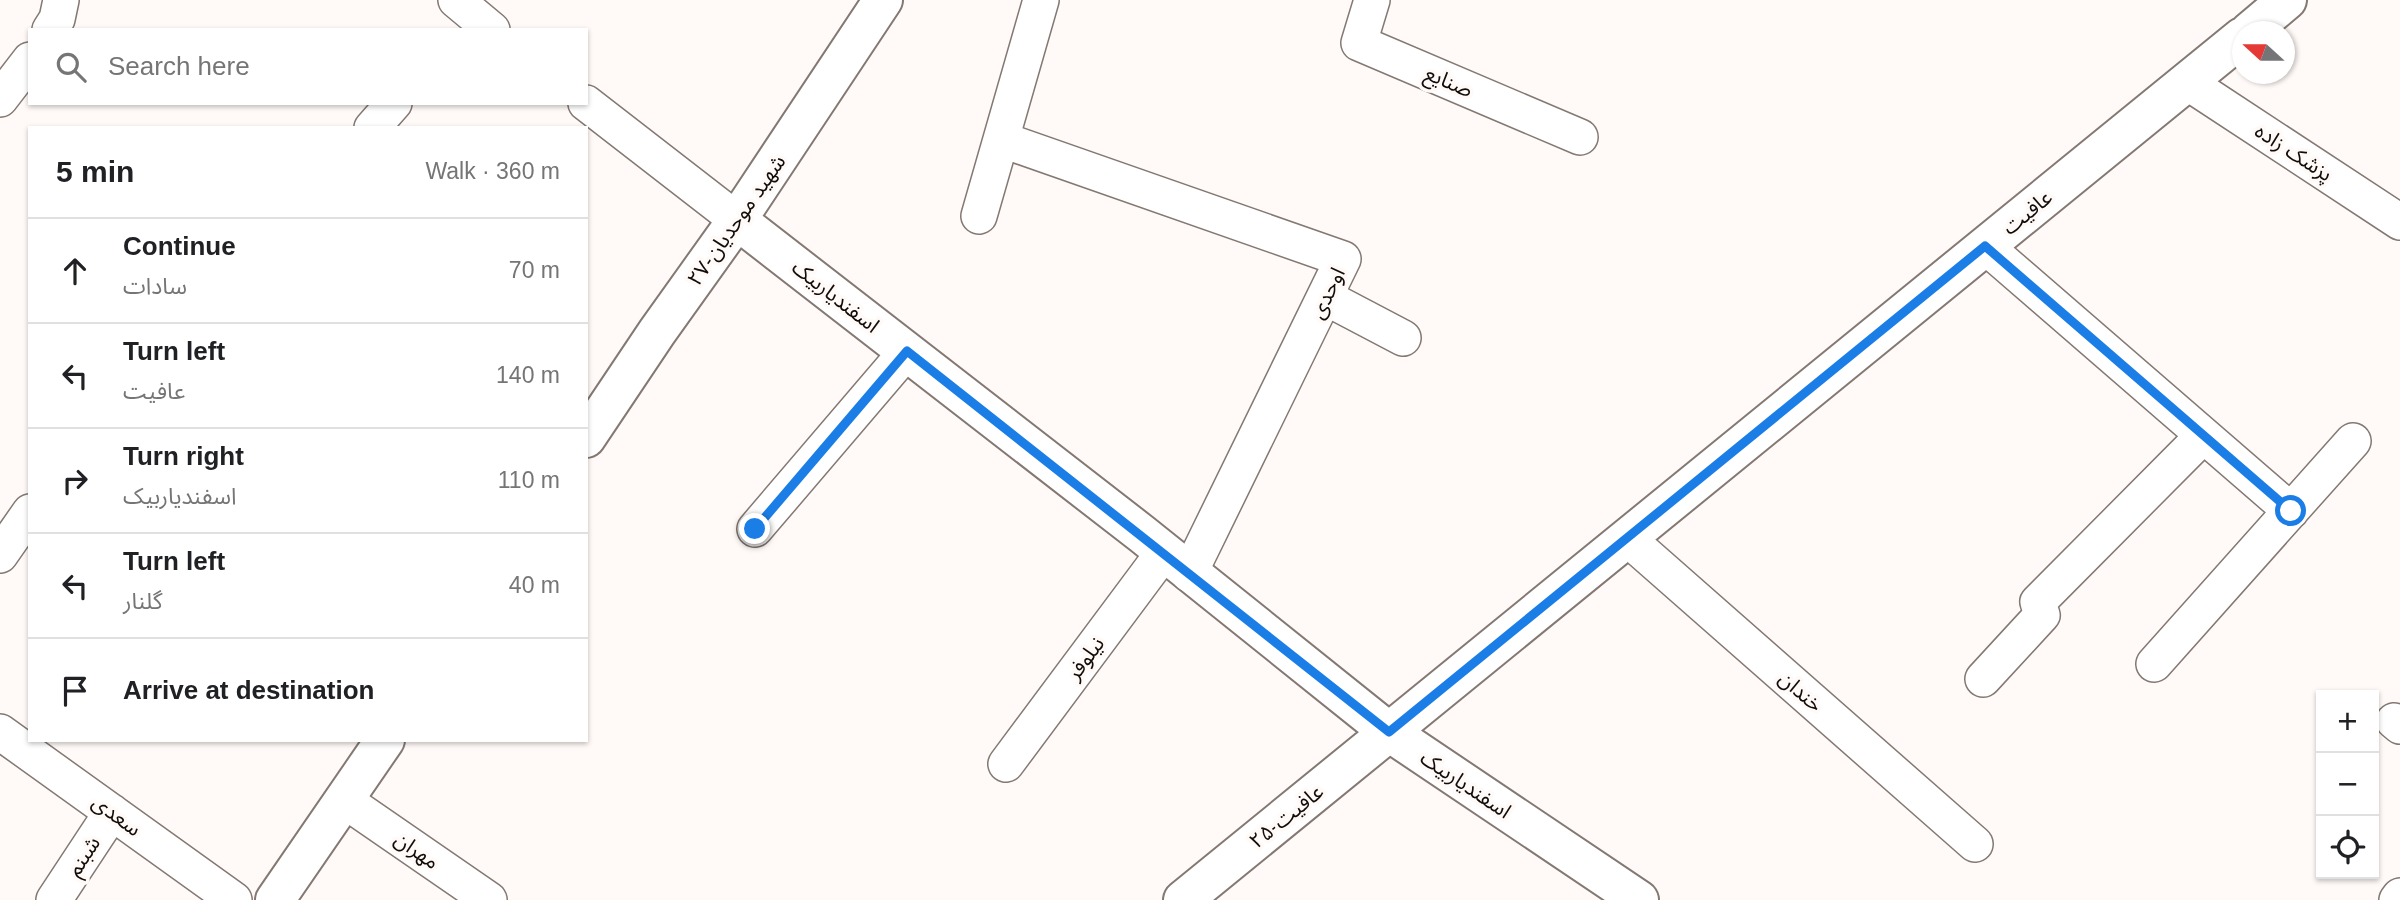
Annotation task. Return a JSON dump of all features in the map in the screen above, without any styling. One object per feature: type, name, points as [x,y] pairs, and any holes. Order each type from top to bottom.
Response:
[{"type":"street","points":[[51,28],[57,19],[61,0]]},
{"type":"street","name":"۲۷-شهید موحدیان","points":[[588,435],[737,220],[883,0]]},
{"type":"street","points":[[979,216],[1003,140],[1041,0]]},
{"type":"street","name":"صنایع","points":[[1372,0],[1359,43],[1580,137]]},
{"type":"street","points":[[2262,21],[2287,0]]},
{"type":"street","name":"عافیت","points":[[1389,732],[2232,45]]},
{"type":"street","points":[[0,99],[28,63]]},
{"type":"street","name":"پزشک زاده","points":[[2187,82],[2400,222]]},
{"type":"street","points":[[374,126],[392,105]]},
{"type":"street","points":[[588,105],[737,220]]},
{"type":"street","name":"اوحدی","points":[[1003,140],[1343,259],[1325,297],[1176,563]]},
{"type":"street","name":"اسفندیاربیک","points":[[737,220],[1389,732],[1639,900]]},
{"type":"street","points":[[1985,246],[2202,437],[2291,511]]},
{"type":"street","points":[[1325,297],[1402,338]]},
{"type":"street","points":[[755,529],[907,351]]},
{"type":"street","points":[[1983,679],[2042,615],[2038,602],[2202,437]]},
{"type":"street","points":[[2154,664],[2353,442]]},
{"type":"street","points":[[0,555],[28,515]]},
{"type":"street","name":"خندان","points":[[1627,538],[1975,844]]},
{"type":"street","name":"نیلوفر","points":[[1006,764],[1176,563]]},
{"type":"street","name":"سعدی","points":[[0,732],[234,900]]},
{"type":"street","name":"۲۵-عافیت","points":[[1183,900],[1389,732]]},
{"type":"street","points":[[275,900],[384,742]]},
{"type":"street","name":"مهران","points":[[344,800],[489,900]]},
{"type":"street","name":"شبنم","points":[[54,900],[112,812]]},
{"type":"route","points":[[755,529],[907,351],[1142,534],[1389,732],[1985,246],[2202,437],[2291,511]]}]
